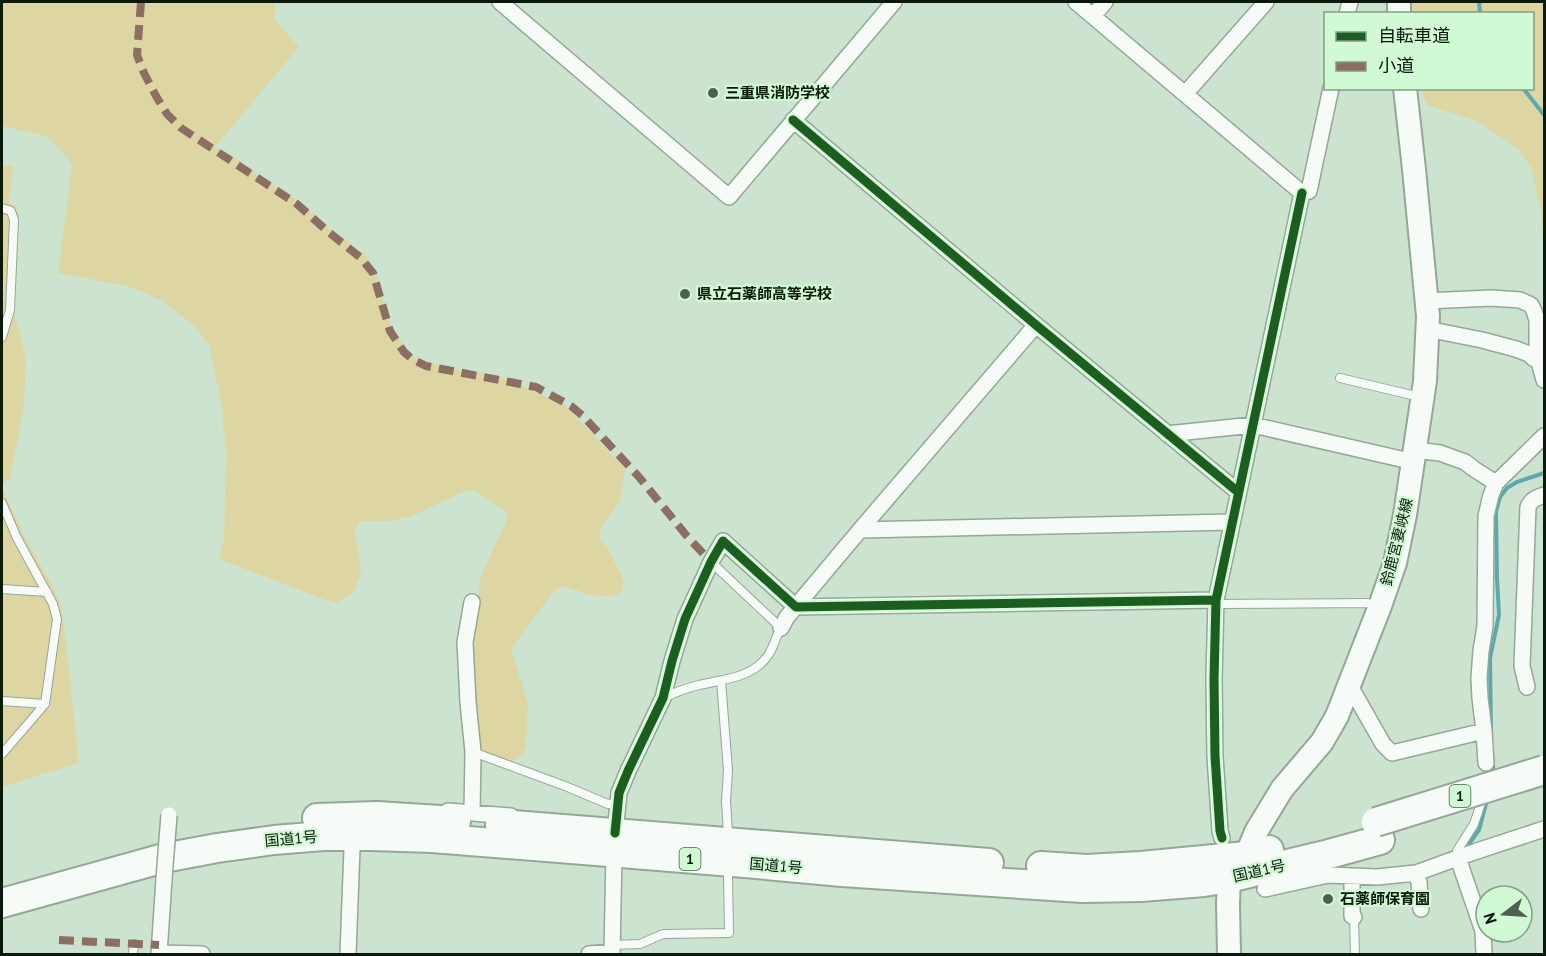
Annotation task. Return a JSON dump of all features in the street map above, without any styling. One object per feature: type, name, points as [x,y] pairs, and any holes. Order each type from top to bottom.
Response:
[{"type":"highway","name":"国道1号","points":[[2,903],[164,858],[274,840],[333,836],[615,838],[745,863],[842,872],[1082,888],[1142,887],[1204,882],[1319,857],[1378,831],[1545,770]]},
{"type":"highway","name":"国道1号","points":[[2,884],[195,832],[277,820],[377,816],[615,838],[1009,865],[1086,868],[1141,866],[1246,856],[1378,831],[1545,788]]},
{"type":"main road","name":"鈴鹿宮妻峡線","points":[[1229,878],[1246,856],[1256,832],[1282,789],[1330,730],[1350,686],[1380,606],[1400,541],[1423,397],[1427,329],[1405,90]]},
{"type":"main road","points":[[1229,878],[1229,954]]},
{"type":"street","points":[[500,2],[729,197],[894,2]]},
{"type":"street","points":[[1076,2],[1302,193]]},
{"type":"street","points":[[1093,16],[1105,2]]},
{"type":"street","points":[[1185,94],[1266,2]]},
{"type":"street","points":[[1302,193],[1309,191],[1331,90]]},
{"type":"street","points":[[793,120],[1239,492]]},
{"type":"street","points":[[1222,838],[1215,745],[1216,602],[1302,193]]},
{"type":"street","points":[[1426,301],[1491,298],[1520,300],[1531,305],[1537,320],[1537,355],[1545,380]]},
{"type":"street","points":[[781,628],[787,617],[860,530],[1036,325]]},
{"type":"street","points":[[1427,329],[1516,349],[1539,360]]},
{"type":"street","points":[[1167,434],[1253,426],[1415,456],[1440,453],[1465,462],[1496,483]]},
{"type":"street","points":[[1487,770],[1479,698],[1481,651],[1485,626],[1486,516],[1496,483],[1545,436]]},
{"type":"street","points":[[1527,687],[1522,666],[1528,507],[1531,501],[1545,495]]},
{"type":"street","points":[[860,530],[1232,522]]},
{"type":"street","points":[[589,954],[612,951],[615,838],[619,793],[663,698],[685,619],[723,541],[796,607],[1216,602]]},
{"type":"street","points":[[471,602],[465,642],[473,752],[472,813]]},
{"type":"street","points":[[1350,686],[1383,744],[1392,753],[1484,731]]},
{"type":"street","points":[[401,817],[434,810],[598,822],[615,838]]},
{"type":"street","points":[[169,815],[159,954],[202,954]]},
{"type":"street","points":[[1265,889],[1328,875],[1377,877],[1416,873],[1545,829]]},
{"type":"street","points":[[348,954],[352,849]]},
{"type":"street","points":[[1458,858],[1484,931],[1484,954]]},
{"type":"street","points":[[1416,873],[1421,909]]},
{"type":"street","points":[[1352,876],[1352,915],[1354,918]]},
{"type":"lane","points":[[2,208],[11,211],[14,220],[10,310],[2,337]]},
{"type":"lane","points":[[1340,378],[1423,397]]},
{"type":"lane","points":[[2,503],[17,538],[53,604],[57,619],[45,704],[2,753]]},
{"type":"lane","points":[[663,698],[687,688],[740,676],[758,666],[769,654],[781,628],[711,562]]},
{"type":"lane","points":[[2,589],[47,592]]},
{"type":"lane","points":[[1216,602],[1367,603],[1380,606]]},
{"type":"lane","points":[[721,681],[728,770],[726,801],[728,834]]},
{"type":"lane","points":[[2,701],[45,704]]},
{"type":"lane","points":[[473,752],[608,804],[617,803]]},
{"type":"lane","points":[[1458,858],[1457,851],[1474,824],[1483,799],[1487,770]]},
{"type":"lane","points":[[612,951],[640,944],[663,934],[729,933],[728,875]]},
{"type":"lane","points":[[1354,918],[1355,954]]},
{"type":"lane","points":[[133,954],[134,944]]},
{"type":"shaded area","points":[[2,2],[275,2],[275,20],[299,47],[215,147],[239,160],[298,201],[364,254],[376,273],[393,330],[414,357],[448,368],[496,375],[565,405],[625,469],[620,501],[601,527],[599,537],[611,554],[624,582],[621,593],[599,596],[563,586],[554,591],[511,649],[528,703],[526,745],[523,755],[515,760],[494,757],[479,748],[469,652],[481,577],[508,516],[502,509],[476,491],[465,491],[410,517],[389,521],[360,521],[355,530],[361,573],[354,592],[337,603],[219,559],[224,539],[226,452],[222,408],[209,345],[196,328],[164,302],[146,293],[127,286],[58,273],[72,165],[60,149],[45,136],[2,126]]},
{"type":"shaded area","points":[[1409,2],[1544,2],[1544,244],[1541,209],[1531,168],[1519,150],[1477,121],[1427,105],[1421,90],[1534,90],[1534,12],[1408,12]]},
{"type":"shaded area","points":[[2,166],[13,166],[9,203],[16,205],[19,216],[14,311],[26,358],[24,406],[10,479],[2,484]]},
{"type":"shaded area","points":[[2,487],[25,537],[62,606],[79,763],[2,787]]},
{"type":"waterway","points":[[1479,2],[1480,12]]},
{"type":"waterway","points":[[1525,90],[1544,115]]},
{"type":"waterway","points":[[1491,731],[1490,658],[1499,615],[1496,512],[1500,497],[1507,488],[1517,482],[1544,473]]},
{"type":"waterway","points":[[1493,759],[1493,775]]},
{"type":"waterway","points":[[1466,848],[1479,830],[1487,800]]},
{"type":"marked path","points":[[141,2],[137,55],[144,73],[167,114],[181,128],[297,204],[361,258],[373,273],[390,331],[404,352],[426,366],[536,387],[571,406],[639,477],[711,562]]},
{"type":"marked path","points":[[59,940],[159,945]]},
{"type":"cycle path","points":[[793,120],[1238,492]]},
{"type":"cycle path","points":[[1222,838],[1215,756],[1216,600],[1302,193]]},
{"type":"cycle path","points":[[615,833],[619,793],[663,698],[685,619],[723,541],[796,607],[1216,600]]},
{"type":"place","name":"三重県消防学校","points":[[713,93]]},
{"type":"place","name":"県立石薬師高等学校","points":[[685,294]]},
{"type":"place","name":"石薬師保育園","points":[[1328,899]]}]
